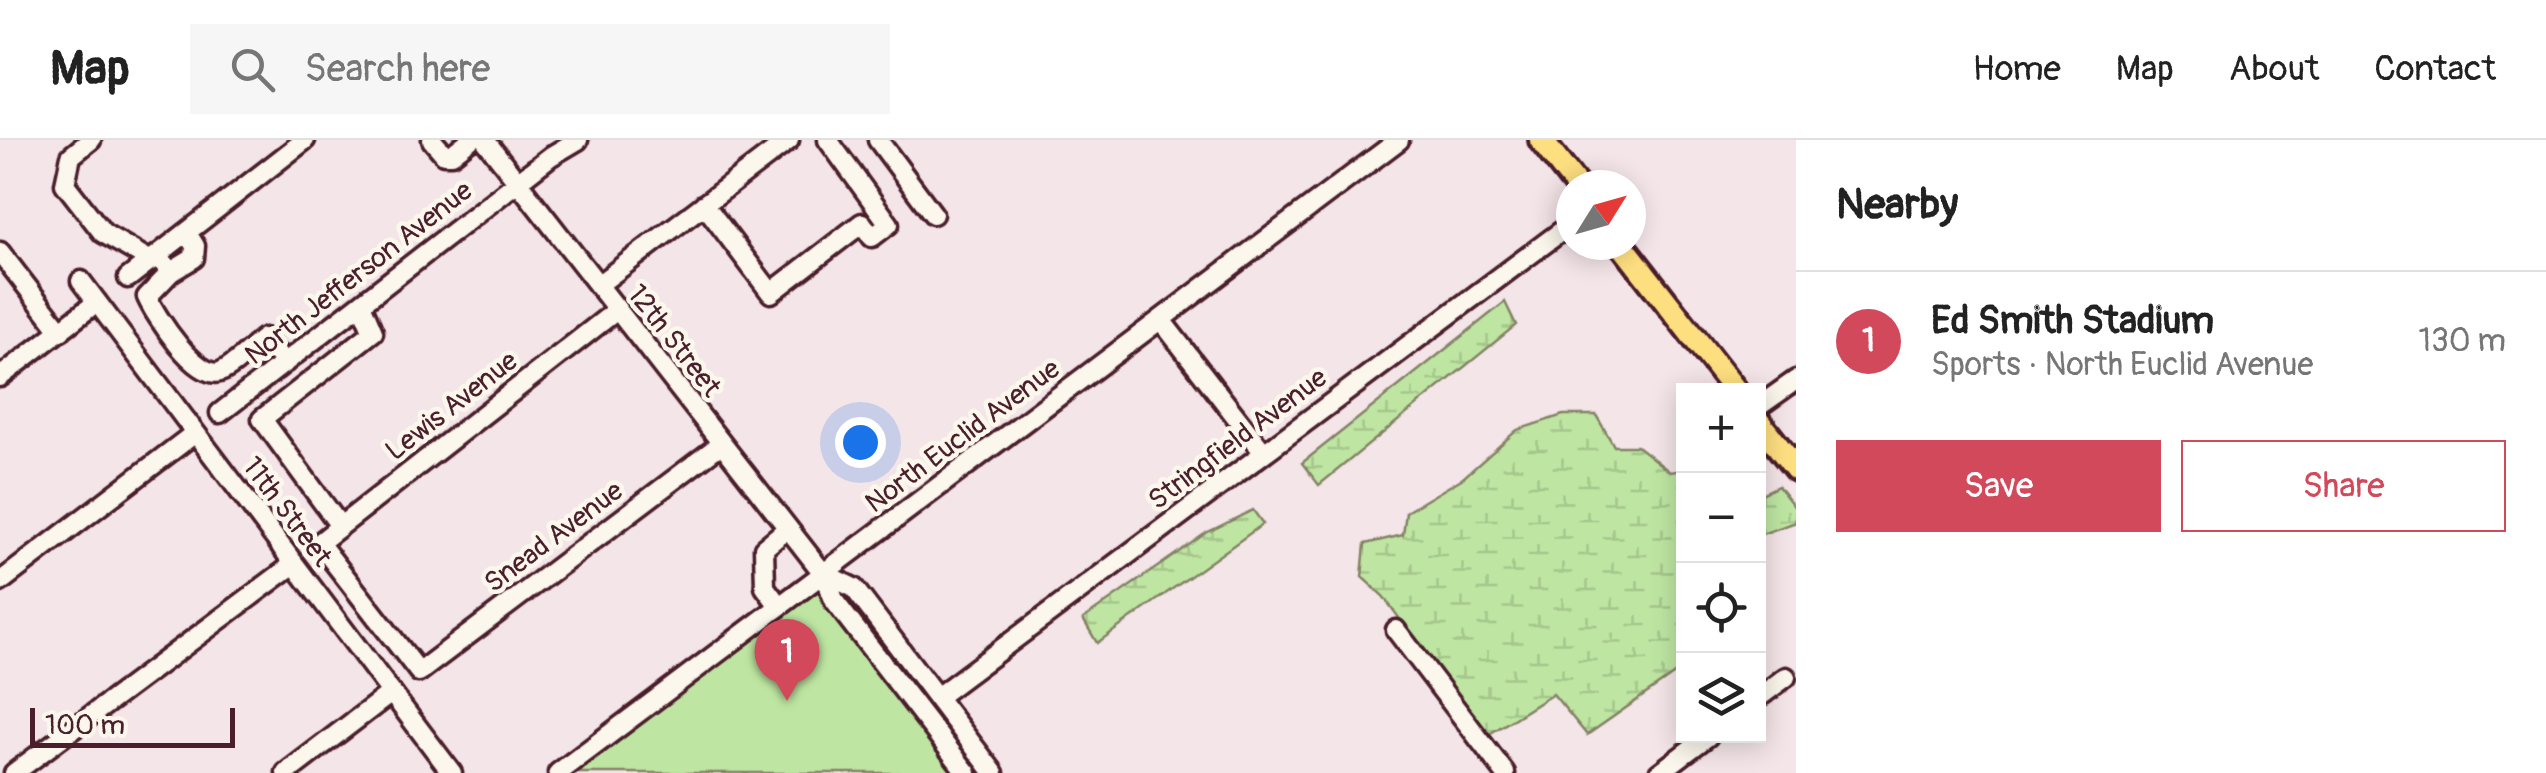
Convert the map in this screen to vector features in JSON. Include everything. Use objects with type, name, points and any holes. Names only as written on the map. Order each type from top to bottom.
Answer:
[{"type":"main road","points":[[1541,140],[1564,170]]},
{"type":"main road","points":[[1634,260],[1730,383]]},
{"type":"main road","points":[[1766,431],[1796,469]]},
{"type":"street","points":[[91,140],[72,156],[65,184],[103,233],[154,258],[170,272]]},
{"type":"street","points":[[128,278],[306,140]]},
{"type":"street","points":[[432,140],[444,154],[452,154],[470,140]]},
{"type":"street","name":"12th Street","points":[[485,140],[824,573],[835,602],[968,773]]},
{"type":"street","name":"North Jefferson Avenue","points":[[220,413],[578,140]]},
{"type":"street","points":[[598,285],[789,140]]},
{"type":"street","points":[[704,204],[771,292],[862,223],[872,237],[890,224],[828,140]]},
{"type":"street","points":[[878,140],[933,214]]},
{"type":"street","name":"North Euclid Avenue","points":[[558,773],[1398,140]]},
{"type":"street","points":[[187,233],[195,246],[194,258],[170,272],[150,292],[150,304],[196,368],[210,374],[234,362],[264,338],[285,363]]},
{"type":"street","name":"Stringfield Avenue","points":[[937,697],[1556,235]]},
{"type":"street","points":[[0,252],[60,331]]},
{"type":"street","name":"11th Street","points":[[81,281],[452,773]]},
{"type":"street","points":[[0,377],[97,302]]},
{"type":"street","points":[[340,526],[262,419],[373,332],[362,304]]},
{"type":"street","name":"Lewis Avenue","points":[[319,543],[617,310]]},
{"type":"street","points":[[1160,320],[1264,453]]},
{"type":"street","points":[[234,362],[253,388]]},
{"type":"street","points":[[1766,402],[1796,380]]},
{"type":"street","points":[[0,582],[195,433]]},
{"type":"street","name":"Snead Avenue","points":[[319,543],[419,672],[721,444]]},
{"type":"street","points":[[779,606],[765,586],[764,548],[788,528]]},
{"type":"street","points":[[14,773],[294,564]]},
{"type":"street","name":"12th Street","points":[[824,573],[854,588],[994,773]]},
{"type":"street","points":[[1396,630],[1505,773]]},
{"type":"street","points":[[1766,692],[1786,677]]},
{"type":"street","points":[[286,773],[391,694]]},
{"type":"street","points":[[1658,773],[1699,743]]},
{"type":"green space","points":[[1505,302],[1516,325],[1319,485],[1302,463]]},
{"type":"green space","points":[[1563,415],[1596,415],[1614,446],[1637,446],[1670,472],[1676,471],[1676,673],[1587,735],[1553,694],[1486,736],[1383,596],[1362,577],[1365,544],[1403,535],[1406,512],[1463,478],[1517,430]]},
{"type":"green space","points":[[1778,486],[1796,509],[1796,522],[1766,533],[1766,492]]},
{"type":"green space","points":[[1253,510],[1263,524],[1097,643],[1083,619],[1206,533]]},
{"type":"green space","points":[[820,585],[958,773],[578,773]]},
{"type":"place","name":"Ed Smith Stadium","points":[[787,701]]}]
